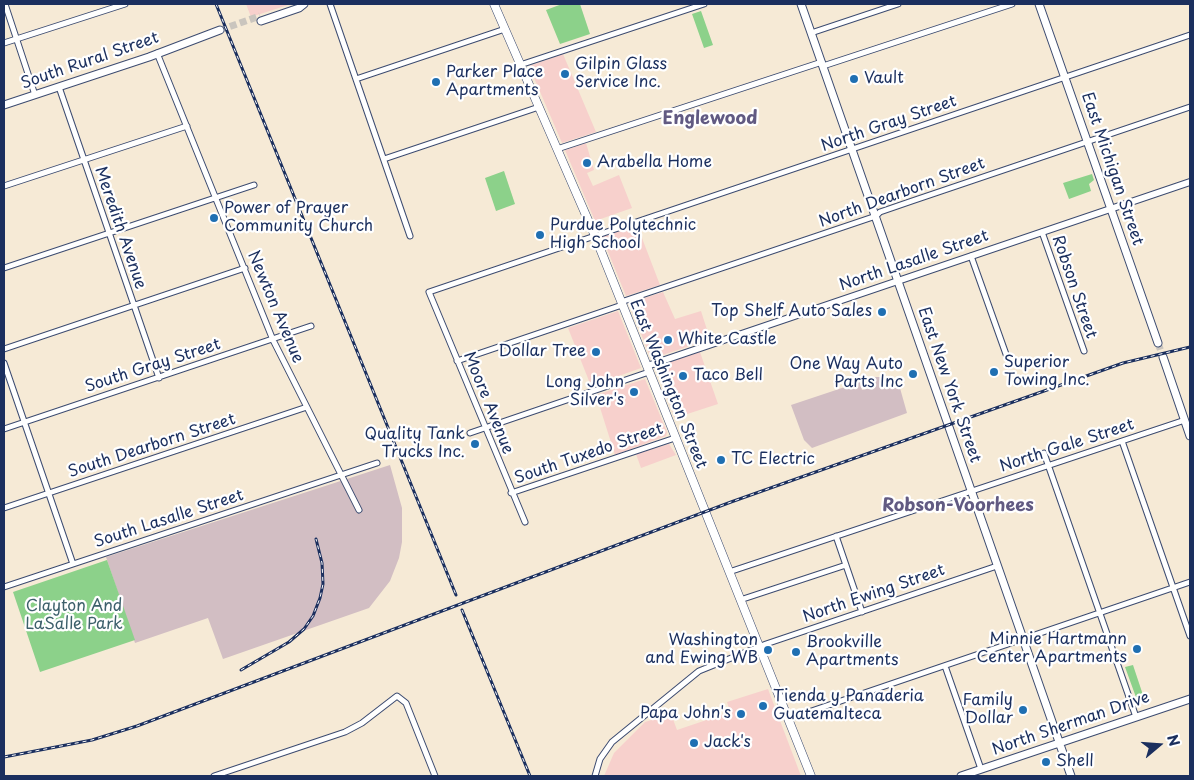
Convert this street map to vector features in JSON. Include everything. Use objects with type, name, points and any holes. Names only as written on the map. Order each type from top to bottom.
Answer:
[{"type":"main road","points":[[304,4],[299,8],[261,18],[304,4]]},
{"type":"main road","name":"East Washington Street","points":[[494,4],[595,236],[811,776]]},
{"type":"main road","name":"East New York Street","points":[[801,4],[1071,776]]},
{"type":"main road","name":"East Michigan Street","points":[[1040,4],[1158,343]]},
{"type":"main road","name":"South Rural Street","points":[[4,105],[185,44],[188,45],[221,32]]},
{"type":"main road","points":[[1163,357],[1190,436]]},
{"type":"main road","name":"North Sherman Drive","points":[[961,776],[1190,698]]},
{"type":"street","points":[[5,4],[35,94]]},
{"type":"street","points":[[4,43],[125,4]]},
{"type":"street","points":[[330,4],[410,236]]},
{"type":"street","points":[[520,65],[704,4]]},
{"type":"street","points":[[811,33],[898,4]]},
{"type":"street","points":[[557,150],[1012,4]]},
{"type":"street","points":[[356,79],[505,30]]},
{"type":"street","name":"North Gray Street","points":[[595,236],[1190,36]]},
{"type":"street","name":"Newton Avenue","points":[[158,53],[273,340],[359,510]]},
{"type":"street","name":"Meredith Avenue","points":[[59,87],[158,378]]},
{"type":"street","points":[[384,159],[538,107]]},
{"type":"street","name":"North Dearborn Street","points":[[622,304],[876,216],[880,212],[1190,107]]},
{"type":"street","points":[[4,186],[187,126]]},
{"type":"street","name":"North Lasalle Street","points":[[648,369],[898,281],[1190,182]]},
{"type":"street","points":[[4,268],[254,185]]},
{"type":"street","name":"Robson Street","points":[[1042,232],[1084,351]]},
{"type":"street","name":"Moore Avenue","points":[[525,522],[511,493],[429,292],[595,236]]},
{"type":"street","points":[[971,256],[1007,357]]},
{"type":"street","points":[[4,349],[245,268]]},
{"type":"street","points":[[457,361],[622,304]]},
{"type":"street","name":"South Gray Street","points":[[4,429],[311,326]]},
{"type":"street","points":[[4,363],[73,564]]},
{"type":"street","points":[[470,433],[648,369]]},
{"type":"street","name":"South Dearborn Street","points":[[4,508],[307,407]]},
{"type":"street","name":"North Gale Street","points":[[729,572],[1185,420]]},
{"type":"street","name":"South Tuxedo Street","points":[[511,493],[676,438]]},
{"type":"street","points":[[1122,441],[1190,636]]},
{"type":"street","points":[[1044,453],[1136,717]]},
{"type":"street","name":"South Lasalle Street","points":[[4,587],[377,463]]},
{"type":"street","points":[[836,536],[862,612]]},
{"type":"street","points":[[740,600],[846,564]]},
{"type":"street","name":"North Ewing Street","points":[[595,776],[600,759],[612,742],[698,671],[759,646],[997,566]]},
{"type":"street","points":[[788,719],[1190,582]]},
{"type":"street","points":[[945,666],[981,769]]},
{"type":"street","points":[[214,776],[345,732],[369,718],[394,696],[401,698],[406,703],[436,776]]},
{"type":"shaded area","points":[[246,4],[291,4],[251,17]]},
{"type":"shaded area","points":[[563,54],[596,132],[562,143],[529,66]]},
{"type":"shaded area","points":[[586,143],[594,170],[587,173],[593,186],[619,175],[632,208],[595,221],[565,150]]},
{"type":"shaded area","points":[[637,225],[660,285],[626,296],[602,237]]},
{"type":"shaded area","points":[[663,292],[675,319],[701,311],[710,339],[651,359],[629,303]]},
{"type":"shaded area","points":[[618,311],[641,368],[591,386],[568,328]]},
{"type":"shaded area","points":[[700,352],[718,404],[675,418],[656,369],[660,365]]},
{"type":"shaded area","points":[[887,377],[889,384],[898,381],[907,413],[812,448],[804,440],[791,405],[860,382],[862,390],[869,388],[867,379]]},
{"type":"shaded area","points":[[645,379],[667,432],[666,436],[615,455],[596,395]]},
{"type":"shaded area","points":[[669,444],[676,455],[641,468],[636,454]]},
{"type":"shaded area","points":[[390,465],[402,508],[402,542],[399,558],[390,581],[369,608],[223,659],[208,618],[135,643],[106,557]]},
{"type":"shaded area","points":[[768,689],[801,776],[604,776],[614,753],[645,722],[671,714],[677,730],[730,712],[727,702]]},
{"type":"green space","points":[[562,4],[580,4],[590,34],[560,44],[546,10]]},
{"type":"green space","points":[[701,11],[713,45],[704,48],[692,14]]},
{"type":"green space","points":[[504,171],[515,204],[496,211],[485,178]]},
{"type":"green space","points":[[1092,174],[1094,180],[1089,184],[1091,191],[1069,199],[1063,183]]},
{"type":"green space","name":"Clayton And LaSalle Park","points":[[107,560],[135,640],[40,672],[13,592]]},
{"type":"green space","points":[[1133,665],[1144,698],[1137,700],[1125,667]]},
{"type":"tunnel","points":[[220,30],[260,16]]},
{"type":"tunnel","points":[[1158,343],[1163,357]]},
{"type":"railway","points":[[216,4],[456,595]]},
{"type":"railway","points":[[4,757],[92,740],[137,726],[731,502],[1123,363],[1190,347]]},
{"type":"railway","points":[[241,670],[289,642],[304,629],[313,616],[323,584],[322,563],[316,539]]},
{"type":"railway","points":[[462,610],[530,776]]},
{"type":"place","name":"Gilpin Glass Service Inc.","points":[[565,74]]},
{"type":"place","name":"Vault","points":[[854,79]]},
{"type":"place","name":"Parker Place Apartments","points":[[436,82]]},
{"type":"place","name":"Arabella Home","points":[[587,163]]},
{"type":"place","name":"Power of Prayer Community Church","points":[[214,218]]},
{"type":"place","name":"Purdue Polytechnic High School","points":[[540,235]]},
{"type":"place","name":"Top Shelf Auto Sales","points":[[882,312]]},
{"type":"place","name":"White Castle","points":[[668,340]]},
{"type":"place","name":"Dollar Tree","points":[[596,352]]},
{"type":"place","name":"Superior Towing Inc.","points":[[994,372]]},
{"type":"place","name":"One Way Auto Parts Inc","points":[[913,374]]},
{"type":"place","name":"Taco Bell","points":[[683,376]]},
{"type":"place","name":"Long John Silver's","points":[[634,392]]},
{"type":"place","name":"Quality Tank Trucks Inc.","points":[[475,444]]},
{"type":"place","name":"TC Electric","points":[[721,460]]},
{"type":"place","name":"Minnie Hartmann Center Apartments","points":[[1137,649]]},
{"type":"place","name":"Washington and Ewing WB","points":[[768,650]]},
{"type":"place","name":"Brookville Apartments","points":[[796,652]]},
{"type":"place","name":"Tienda y Panaderia Guatemalteca","points":[[763,706]]},
{"type":"place","name":"Family Dollar","points":[[1023,710]]},
{"type":"place","name":"Papa John's","points":[[741,714]]},
{"type":"place","name":"Jack's","points":[[694,743]]},
{"type":"place","name":"Shell","points":[[1046,762]]},
{"type":"district","name":"Englewood","points":[[710,119]]},
{"type":"district","name":"Robson-Voorhees","points":[[958,506]]}]
